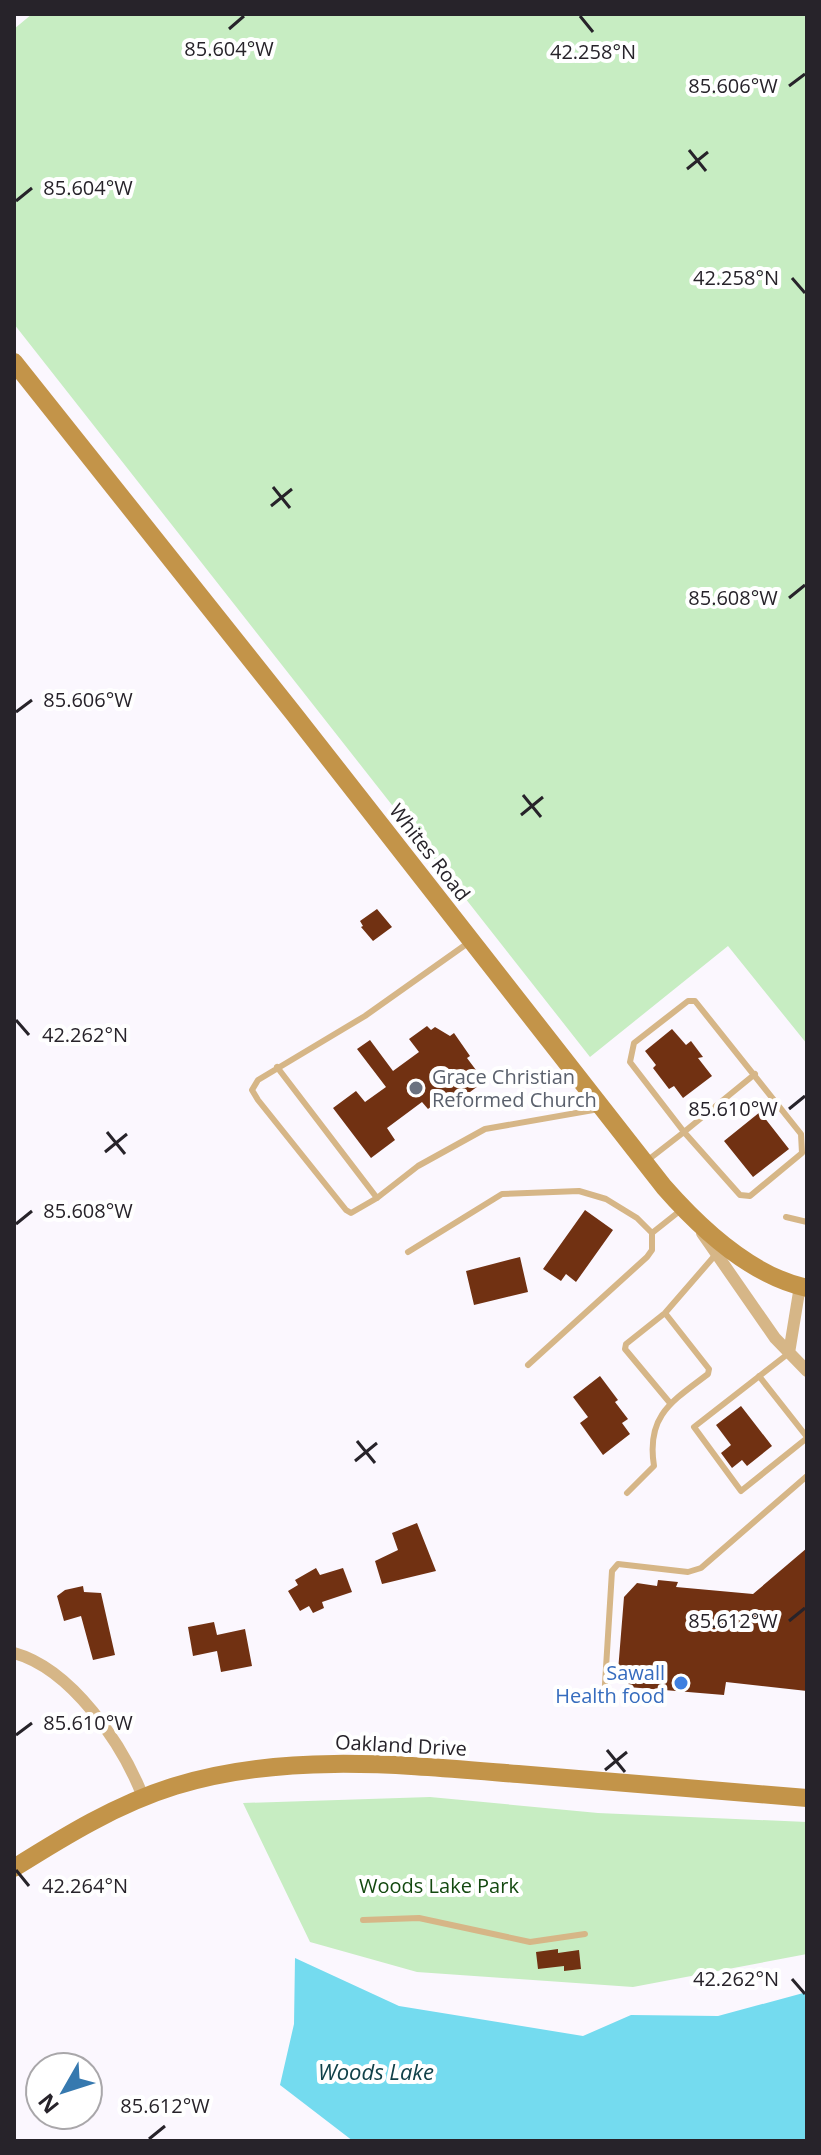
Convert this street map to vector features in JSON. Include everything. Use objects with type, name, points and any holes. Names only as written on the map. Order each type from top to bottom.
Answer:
[{"type":"street","name":"Whites Road","points":[[14,362],[686,1211],[775,1338],[807,1371]]},
{"type":"street","points":[[686,1211],[744,1260],[803,1287],[789,1353]]},
{"type":"street","points":[[14,1653],[42,1667],[85,1703],[126,1758],[143,1797]]},
{"type":"street","name":"Oakland Drive","points":[[14,1868],[67,1834],[143,1797],[201,1779],[342,1762],[807,1798]]},
{"type":"lane","points":[[471,940],[365,1016],[277,1067],[252,1087],[258,1100],[346,1210],[357,1212],[418,1166],[485,1129],[603,1109]]},
{"type":"lane","points":[[688,1001],[695,1001],[801,1134],[802,1153],[750,1196],[740,1195],[684,1132],[630,1062],[634,1043],[688,1001]]},
{"type":"lane","points":[[277,1067],[377,1198]]},
{"type":"lane","points":[[645,1162],[755,1074]]},
{"type":"lane","points":[[408,1252],[502,1194],[579,1191],[606,1199],[637,1218],[652,1233],[652,1250],[647,1257],[528,1365]]},
{"type":"lane","points":[[652,1233],[686,1211]]},
{"type":"lane","points":[[786,1217],[807,1222]]},
{"type":"lane","points":[[670,1403],[625,1349],[626,1344],[665,1313],[717,1253]]},
{"type":"lane","points":[[627,1493],[654,1466],[651,1445],[656,1422],[670,1403],[708,1374],[709,1369],[665,1313]]},
{"type":"lane","points":[[759,1376],[807,1437],[741,1491],[694,1427],[759,1376],[789,1353]]},
{"type":"lane","points":[[604,1700],[612,1571],[618,1564],[688,1572],[701,1568],[807,1476]]},
{"type":"lane","points":[[363,1920],[419,1918],[530,1942],[585,1934]]},
{"type":"green space","points":[[32,14],[807,14],[807,1044],[728,946],[590,1057],[14,324],[14,29]]},
{"type":"green space","name":"Woods Lake Park","points":[[430,1797],[598,1813],[807,1822],[807,1954],[633,1987],[417,1972],[310,1942],[243,1803]]},
{"type":"water","name":"Woods Lake","points":[[295,1958],[399,2006],[583,2036],[631,2015],[718,2016],[807,1992],[807,2141],[353,2141],[280,2085],[294,2024]]},
{"type":"building","points":[[377,909],[392,927],[373,941],[361,927],[360,921]]},
{"type":"building","points":[[427,1026],[450,1036],[454,1033],[470,1056],[467,1058],[476,1070],[473,1080],[478,1086],[446,1110],[439,1100],[428,1109],[422,1102],[387,1128],[395,1140],[371,1158],[333,1108],[356,1091],[365,1102],[386,1087],[357,1049],[370,1040],[393,1071],[419,1052],[409,1039]]},
{"type":"building","points":[[672,1029],[686,1045],[691,1041],[703,1057],[698,1058],[712,1076],[683,1098],[674,1086],[669,1089],[645,1051]]},
{"type":"building","points":[[760,1112],[789,1149],[753,1177],[724,1141]]},
{"type":"building","points":[[585,1210],[613,1230],[576,1282],[566,1274],[561,1281],[543,1269]]},
{"type":"building","points":[[520,1257],[528,1292],[474,1305],[466,1271]]},
{"type":"building","points":[[600,1376],[628,1419],[622,1423],[630,1434],[603,1455],[580,1423],[588,1417],[573,1397]]},
{"type":"building","points":[[741,1406],[772,1446],[747,1466],[742,1460],[732,1468],[721,1453],[731,1445],[716,1425]]},
{"type":"building","points":[[417,1523],[436,1571],[382,1584],[375,1561],[398,1550],[392,1533]]},
{"type":"building","points":[[807,1548],[807,1691],[726,1682],[724,1695],[628,1687],[629,1671],[618,1671],[624,1597],[637,1583],[657,1586],[658,1580],[678,1582],[676,1587],[753,1594]]},
{"type":"building","points":[[316,1568],[320,1575],[343,1568],[352,1592],[322,1602],[324,1608],[313,1613],[309,1606],[300,1611],[288,1591],[298,1585],[295,1580]]},
{"type":"building","points":[[83,1586],[84,1592],[101,1593],[115,1655],[93,1660],[81,1616],[64,1621],[57,1596],[65,1590]]},
{"type":"building","points":[[214,1622],[217,1635],[245,1629],[252,1666],[221,1672],[217,1651],[193,1656],[188,1627]]},
{"type":"building","points":[[558,1949],[558,1953],[579,1950],[581,1969],[564,1971],[564,1966],[538,1969],[536,1952]]},
{"type":"place","name":"Grace Christian Reformed Church","points":[[416,1088]]},
{"type":"place","name":"Sawall Health food","points":[[681,1683]]}]
